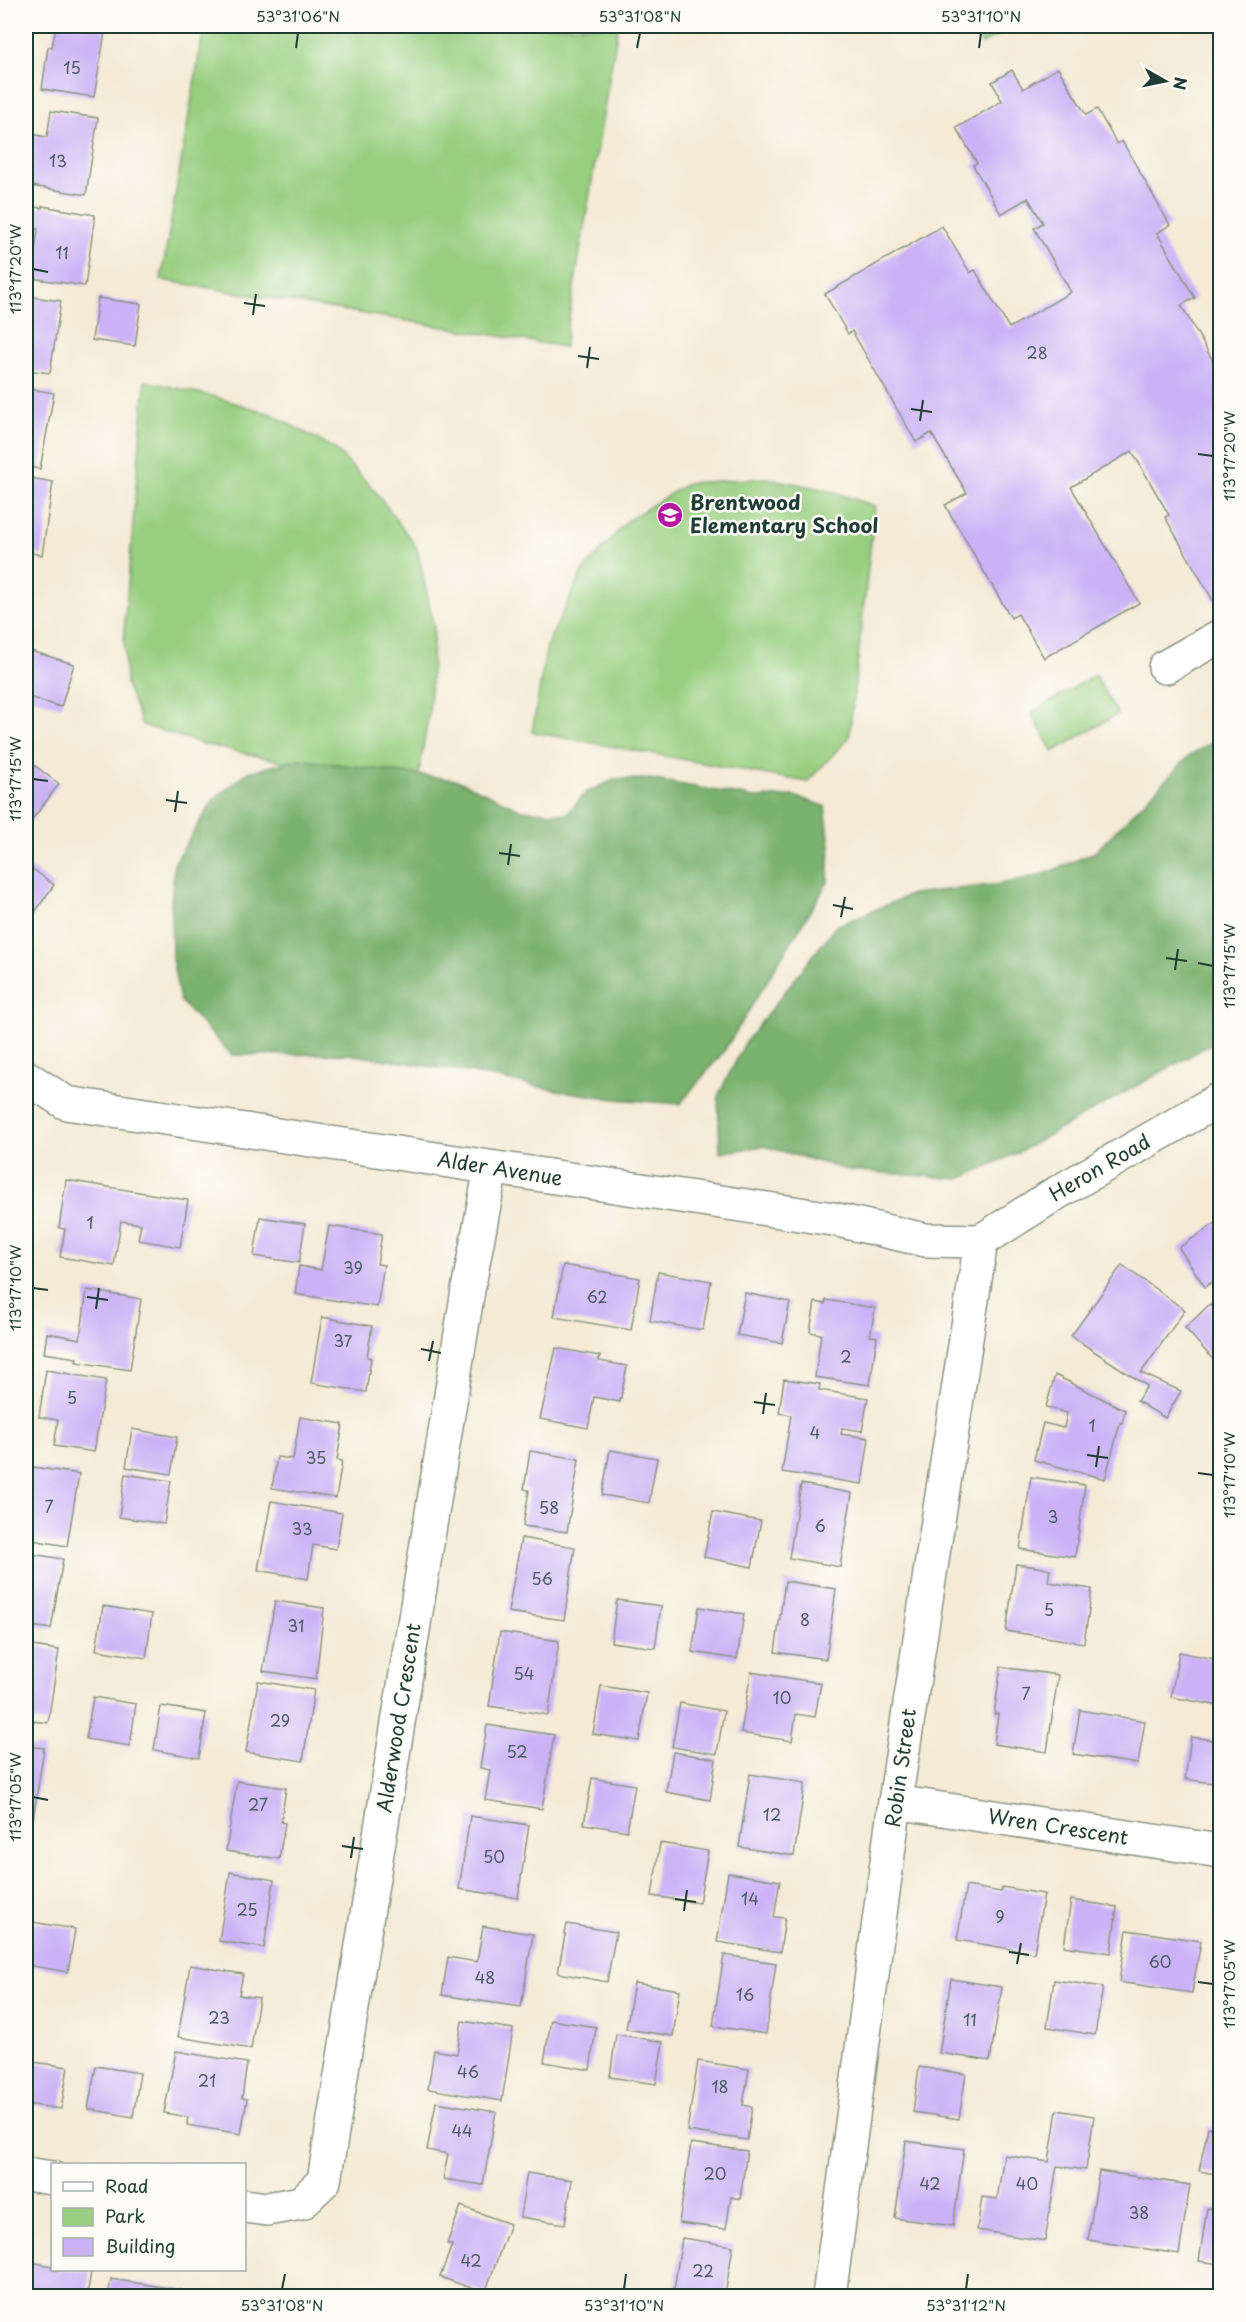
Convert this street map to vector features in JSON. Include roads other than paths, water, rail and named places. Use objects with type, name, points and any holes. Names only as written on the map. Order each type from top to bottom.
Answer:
[{"type":"street","points":[[1165,667],[1221,636]]},
{"type":"street","name":"Alder Avenue","points":[[26,1077],[66,1103],[833,1219],[925,1240],[981,1241]]},
{"type":"street","name":"Heron Road","points":[[981,1241],[1055,1194],[1221,1099]]},
{"type":"street","name":"Alderwood Crescent","points":[[246,2206],[267,2210],[301,2203],[324,2181],[466,1302],[491,1168]]},
{"type":"street","name":"Robin Street","points":[[830,2296],[895,1802],[981,1241]]},
{"type":"street","name":"Wren Crescent","points":[[895,1802],[1221,1851]]},
{"type":"street","points":[[26,2174],[51,2178]]},
{"type":"place","name":"Brentwood Elementary School","points":[[670,515]]}]
